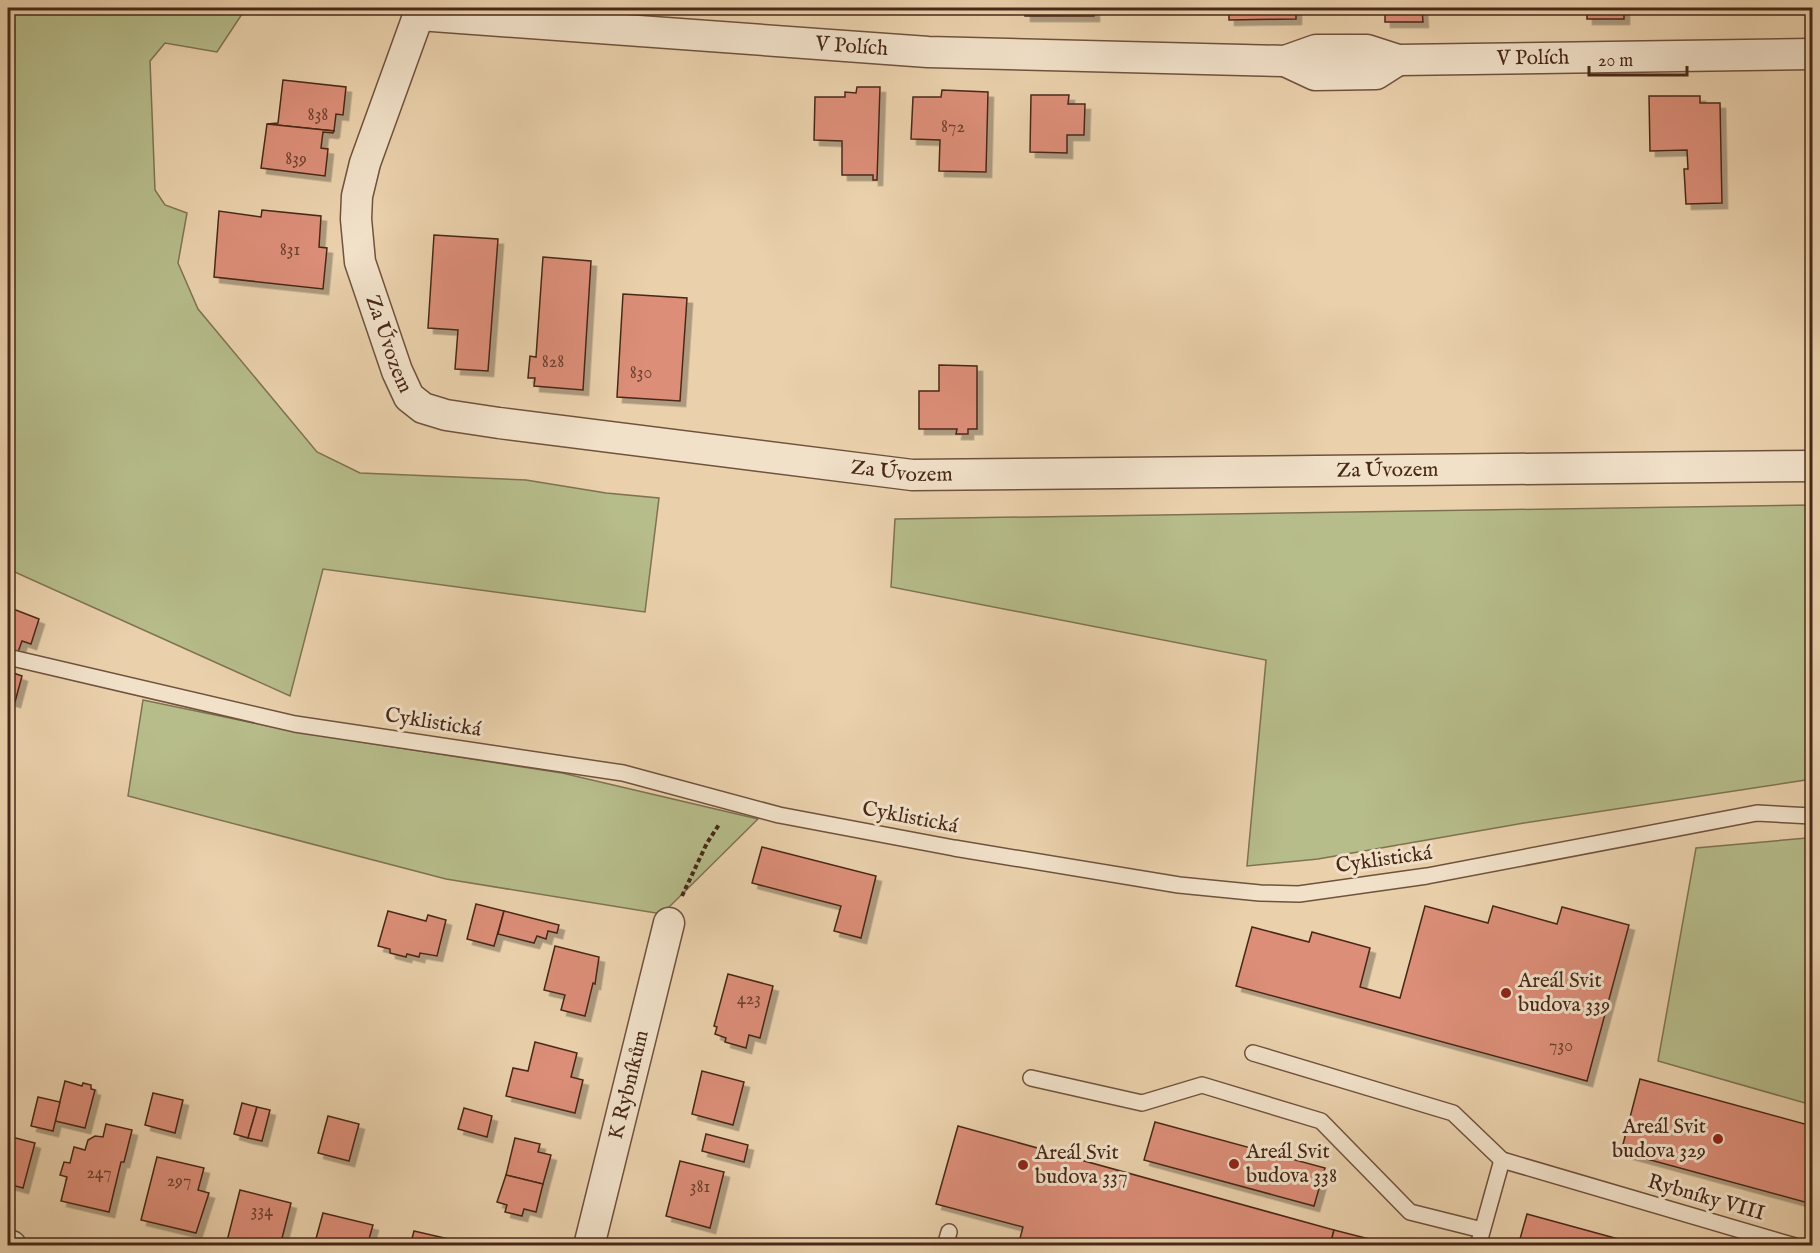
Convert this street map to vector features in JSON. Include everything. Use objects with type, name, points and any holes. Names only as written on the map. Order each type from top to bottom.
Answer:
[{"type":"street","name":"V Polích","points":[[420,11],[928,52],[1285,61],[1315,75],[1376,74],[1398,60],[1812,54]]},
{"type":"street","name":"Za Úvozem","points":[[420,11],[365,163],[357,195],[356,219],[360,262],[397,371],[409,397],[423,408],[446,415],[499,423],[912,475],[1812,466]]},
{"type":"street","name":"K Rybníkům","points":[[589,1245],[669,924]]},
{"type":"lane","name":"Cyklistická","points":[[8,657],[295,724],[623,773],[779,815],[954,848],[1179,885],[1260,893],[1299,894],[1427,876],[1757,813],[1812,816]]},
{"type":"lane","points":[[1032,1078],[1142,1103],[1202,1085],[1321,1121],[1410,1212],[1480,1238],[1502,1160],[1453,1113],[1253,1053]]},
{"type":"lane","name":"Rybníky VIII","points":[[1502,1160],[1795,1245]]},
{"type":"path","points":[[669,924],[706,843],[725,815]]},
{"type":"green space","points":[[8,8],[246,8],[217,52],[165,43],[150,61],[155,190],[165,205],[187,213],[178,263],[198,309],[317,452],[360,473],[526,480],[606,493],[659,498],[645,612],[323,569],[290,696],[8,569]]},
{"type":"green space","points":[[1812,505],[1812,779],[1524,823],[1318,859],[1247,866],[1266,660],[891,587],[895,519]]},
{"type":"green space","points":[[143,700],[297,732],[562,773],[758,819],[662,914],[446,879],[128,796]]},
{"type":"green space","points":[[1812,839],[1812,1105],[1658,1061],[1696,848]]},
{"type":"building","points":[[1025,8],[1094,8],[1094,16],[1025,16]]},
{"type":"building","points":[[1229,8],[1296,8],[1296,19],[1229,20]]},
{"type":"building","points":[[1385,8],[1422,8],[1423,22],[1385,22]]},
{"type":"building","points":[[1587,8],[1624,8],[1624,19],[1587,19]]},
{"type":"building","points":[[283,80],[346,87],[343,115],[336,114],[334,131],[267,124],[278,123]]},
{"type":"building","points":[[857,87],[880,87],[877,180],[873,180],[873,175],[842,175],[842,141],[814,140],[815,97],[845,97],[845,92],[856,93]]},
{"type":"building","points":[[942,90],[988,92],[986,172],[939,171],[940,140],[911,139],[913,97],[941,97]]},
{"type":"building","points":[[1031,95],[1069,95],[1068,104],[1085,104],[1084,135],[1067,135],[1067,153],[1030,152]]},
{"type":"building","points":[[1649,96],[1700,96],[1700,103],[1720,103],[1722,203],[1686,204],[1684,169],[1688,169],[1687,150],[1650,151]]},
{"type":"building","points":[[267,124],[334,131],[333,133],[323,132],[321,148],[328,149],[325,176],[261,168]]},
{"type":"building","points":[[262,210],[321,216],[319,247],[327,248],[323,289],[214,277],[219,211],[261,217]]},
{"type":"building","points":[[434,235],[498,239],[488,371],[455,369],[458,330],[428,328]]},
{"type":"building","points":[[543,257],[591,261],[583,390],[534,386],[535,378],[528,378],[530,356],[536,357]]},
{"type":"building","points":[[623,294],[687,298],[680,401],[617,397]]},
{"type":"building","points":[[939,365],[977,366],[977,429],[968,429],[968,434],[956,434],[957,429],[919,429],[919,391],[939,391]]},
{"type":"building","points":[[8,607],[39,619],[31,644],[22,641],[18,652],[8,649]]},
{"type":"building","points":[[8,671],[22,676],[15,702],[8,700]]},
{"type":"building","points":[[762,847],[876,876],[861,938],[834,931],[841,906],[752,883]]},
{"type":"building","points":[[476,904],[504,911],[494,946],[467,939]]},
{"type":"building","name":"Areál Svit budova 339","points":[[1425,906],[1488,923],[1493,906],[1557,924],[1562,907],[1629,925],[1587,1081],[1236,986],[1252,927],[1309,942],[1312,932],[1370,948],[1360,987],[1400,998]]},
{"type":"building","points":[[388,911],[426,921],[428,915],[446,920],[437,956],[420,953],[419,957],[407,954],[406,957],[390,953],[390,949],[378,946]]},
{"type":"building","points":[[504,911],[559,925],[557,933],[548,931],[546,939],[537,936],[534,943],[498,934]]},
{"type":"building","points":[[555,946],[599,957],[595,984],[593,983],[585,1016],[561,1010],[565,995],[544,990]]},
{"type":"building","points":[[728,974],[773,986],[760,1038],[749,1035],[746,1048],[725,1042],[726,1038],[715,1034],[717,1027],[714,1026]]},
{"type":"building","points":[[535,1042],[577,1053],[571,1077],[583,1080],[575,1113],[506,1096],[513,1068],[528,1071]]},
{"type":"building","points":[[702,1071],[744,1082],[733,1125],[692,1114]]},
{"type":"building","name":"Areál Svit budova 329","points":[[1640,1079],[1812,1126],[1812,1204],[1621,1152]]},
{"type":"building","points":[[65,1081],[82,1086],[83,1083],[91,1085],[91,1089],[95,1090],[85,1128],[55,1121]]},
{"type":"building","points":[[153,1093],[183,1100],[175,1133],[145,1125]]},
{"type":"building","points":[[38,1097],[60,1102],[53,1131],[31,1126]]},
{"type":"building","points":[[242,1103],[257,1107],[248,1138],[234,1134]]},
{"type":"building","points":[[257,1107],[270,1110],[262,1141],[248,1138]]},
{"type":"building","points":[[464,1108],[492,1116],[487,1137],[458,1129]]},
{"type":"building","points":[[328,1116],[359,1124],[349,1161],[318,1153]]},
{"type":"building","name":"Areál Svit budova 338","points":[[1155,1122],[1325,1168],[1314,1206],[1144,1160]]},
{"type":"building","points":[[106,1124],[132,1130],[124,1162],[121,1162],[109,1212],[61,1201],[67,1177],[60,1175],[64,1162],[70,1163],[74,1147],[85,1150],[88,1140],[95,1136],[103,1137]]},
{"type":"building","name":"Areál Svit budova 337","points":[[958,1126],[1334,1230],[1330,1246],[1018,1246],[1023,1227],[936,1204]]},
{"type":"building","points":[[706,1134],[748,1145],[744,1162],[702,1151]]},
{"type":"building","points":[[8,1136],[35,1143],[23,1188],[8,1184]]},
{"type":"building","points":[[515,1138],[540,1144],[538,1152],[551,1155],[543,1184],[506,1175]]},
{"type":"building","points":[[157,1157],[204,1168],[198,1190],[209,1193],[196,1233],[141,1220]]},
{"type":"building","points":[[680,1161],[724,1172],[710,1228],[666,1216]]},
{"type":"building","points":[[506,1175],[543,1184],[536,1212],[524,1209],[522,1216],[505,1212],[507,1205],[497,1202]]},
{"type":"building","points":[[240,1190],[291,1203],[280,1246],[249,1239],[247,1246],[227,1241]]},
{"type":"building","points":[[323,1213],[373,1225],[367,1246],[314,1246]]},
{"type":"building","points":[[1527,1214],[1644,1246],[1518,1246]]},
{"type":"building","points":[[1334,1230],[1385,1243],[1384,1246],[1330,1246]]},
{"type":"building","points":[[414,1231],[462,1242],[461,1246],[410,1246]]},
{"type":"place","name":"Areál Svit budova 339","points":[[1506,993]]},
{"type":"place","name":"Areál Svit budova 329","points":[[1718,1139]]},
{"type":"place","name":"Areál Svit budova 338","points":[[1234,1164]]},
{"type":"place","name":"Areál Svit budova 337","points":[[1023,1165]]}]
